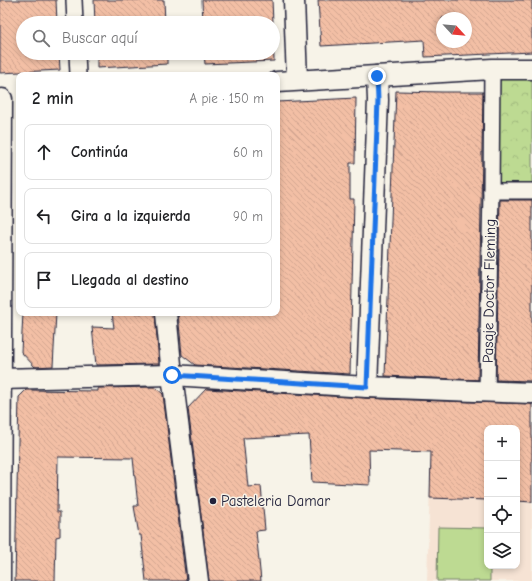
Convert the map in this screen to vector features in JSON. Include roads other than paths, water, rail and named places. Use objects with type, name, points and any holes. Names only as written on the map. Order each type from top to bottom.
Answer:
[{"type":"street","points":[[74,0],[75,16]]},
{"type":"street","points":[[294,0],[297,80]]},
{"type":"street","points":[[77,60],[78,72]]},
{"type":"street","points":[[280,82],[492,69],[532,69]]},
{"type":"street","name":"Pasaje Doctor Fleming","points":[[487,390],[492,69]]},
{"type":"street","points":[[367,387],[378,100],[377,76]]},
{"type":"street","points":[[0,581],[0,379],[7,98]]},
{"type":"street","points":[[491,190],[532,192]]},
{"type":"street","points":[[166,316],[172,375],[198,581]]},
{"type":"street","points":[[0,379],[172,375],[367,387],[487,390],[532,393]]},
{"type":"place","name":"Pasteleria Damar","points":[[213,501]]}]
